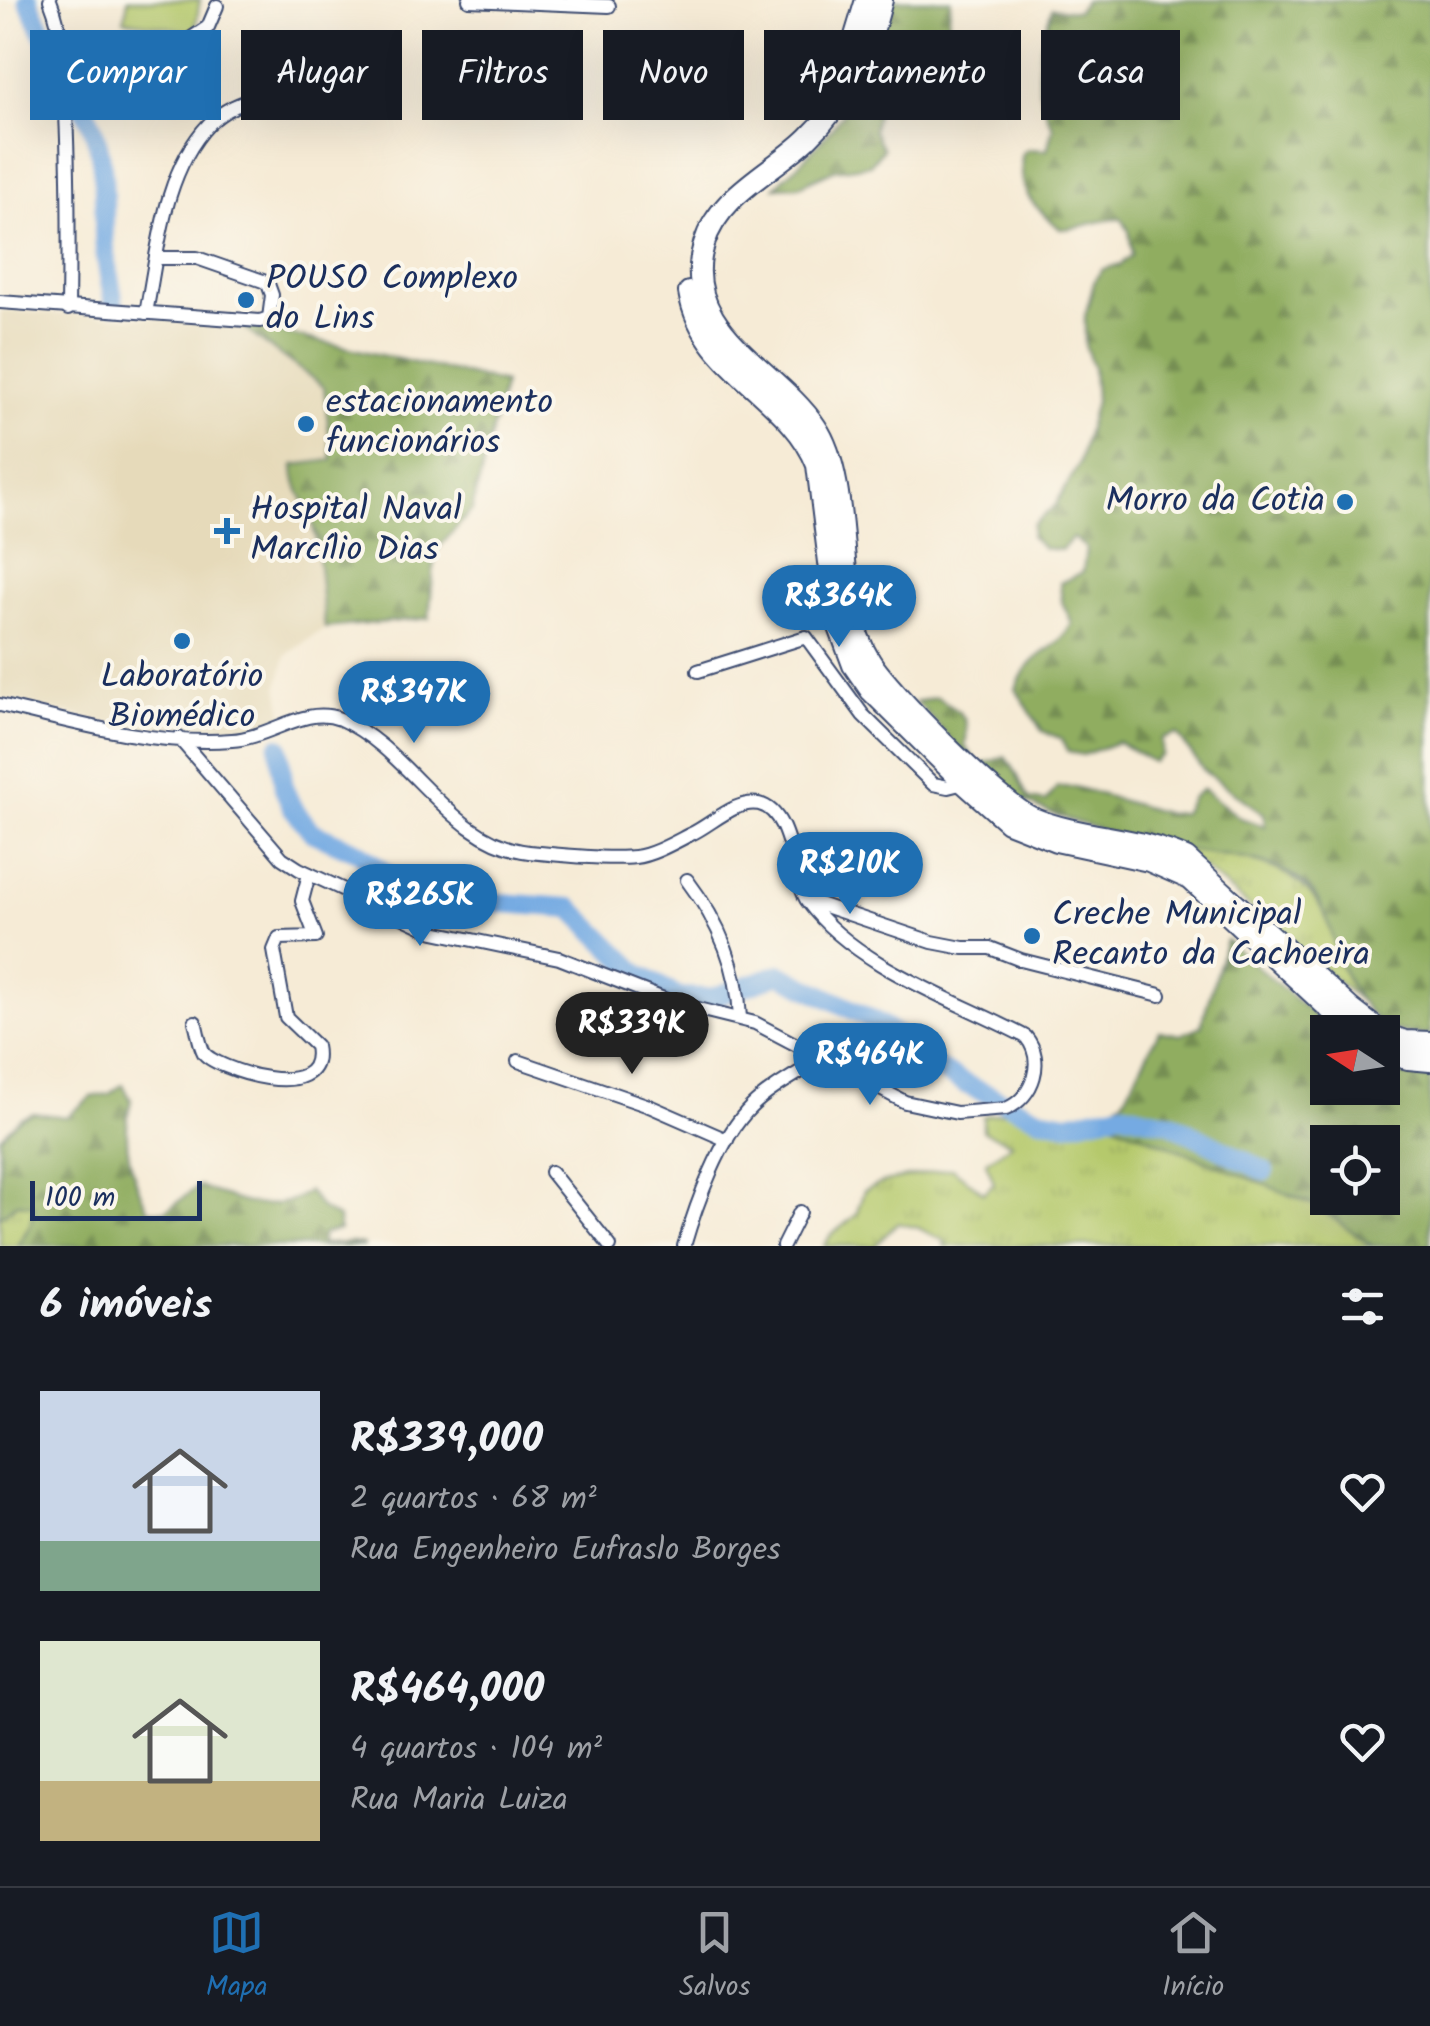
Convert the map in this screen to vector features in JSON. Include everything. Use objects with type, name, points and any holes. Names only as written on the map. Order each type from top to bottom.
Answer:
[{"type":"main road","points":[[866,0],[848,56],[821,106],[790,139],[727,188],[699,225],[687,281],[706,338],[810,448],[816,465],[836,619],[854,665],[871,691],[1008,822],[1030,833],[1148,860],[1190,880],[1336,1015]]},
{"type":"main road","points":[[882,0],[875,30],[842,99],[806,141],[734,197],[704,244],[700,275],[706,306],[717,325],[802,410],[823,438],[835,478],[852,615],[862,646],[888,684],[1021,812],[1057,826],[1157,846],[1186,858],[1359,1015]]},
{"type":"main road","points":[[1400,1039],[1430,1042]]},
{"type":"main road","points":[[1400,1057],[1430,1061]]},
{"type":"street","points":[[50,0],[60,30]]},
{"type":"street","points":[[470,0],[609,6]]},
{"type":"street","points":[[202,30],[217,6]]},
{"type":"street","points":[[146,313],[171,193],[208,125],[241,104]]},
{"type":"street","points":[[67,120],[68,309]]},
{"type":"street","points":[[0,302],[260,321],[270,315],[272,295],[268,284],[216,262],[157,258]]},
{"type":"street","points":[[698,671],[806,637],[863,715],[933,784],[948,788],[964,783]]},
{"type":"street","points":[[0,704],[113,731],[179,738],[248,738],[306,716],[326,714],[372,738],[490,842],[534,852],[638,857],[745,804],[759,804],[778,818],[806,899],[834,931],[854,947],[1026,1038],[1034,1047],[1037,1061],[1030,1086],[1013,1107],[957,1113],[924,1108],[740,1018],[707,1014],[559,958],[455,938],[414,924],[282,858],[179,738]]},
{"type":"street","points":[[195,1022],[204,1052],[214,1060],[284,1080],[303,1078],[312,1071],[316,1046],[286,1016],[274,950],[279,938],[316,937],[302,901],[310,874]]},
{"type":"street","points":[[687,880],[722,936],[736,978],[740,1018]]},
{"type":"street","points":[[806,899],[932,942],[990,948],[1021,960],[1160,995]]},
{"type":"street","points":[[684,1246],[727,1140],[751,1106],[821,1059]]},
{"type":"street","points":[[518,1061],[650,1106],[727,1140]]},
{"type":"street","points":[[551,1172],[610,1246]]},
{"type":"street","points":[[782,1246],[800,1212]]},
{"type":"shaded area","name":"Hospital Naval Marcílio Dias","points":[[0,311],[235,322],[504,383],[472,510],[435,552],[429,618],[325,628],[286,655],[278,686],[284,719],[249,730],[203,733],[117,725],[0,697]]},
{"type":"green space","points":[[128,0],[200,0],[195,30],[124,20]]},
{"type":"green space","points":[[890,0],[951,0],[948,26],[943,30],[882,30]]},
{"type":"green space","points":[[1085,0],[1430,0],[1430,1036],[1400,1032],[1400,1015],[1372,1015],[1366,1008],[1344,974],[1322,908],[1298,879],[1271,866],[1136,839],[1034,806],[985,774],[916,702],[937,697],[958,711],[967,728],[965,746],[979,765],[1005,757],[1029,799],[1046,802],[1057,787],[1075,787],[1167,814],[1183,813],[1192,797],[1203,789],[1240,818],[1265,826],[1264,814],[1204,771],[1177,734],[1162,739],[1162,755],[1153,762],[1118,742],[1083,755],[1068,752],[1060,738],[1042,731],[1016,689],[1029,665],[1059,641],[1072,623],[1062,602],[1060,583],[1083,572],[1086,548],[1073,538],[1061,550],[1043,548],[1031,537],[1033,525],[1055,506],[1079,464],[1095,401],[1093,368],[1085,345],[1085,316],[1095,279],[1103,269],[1121,264],[1132,255],[1129,231],[1122,219],[1060,229],[1041,212],[1025,190],[1022,154],[1028,149],[1047,150],[1053,127],[1050,120],[1180,120],[1180,30],[1046,30],[1052,8],[1077,11]]},
{"type":"green space","points":[[1041,51],[1041,96],[1038,82]]},
{"type":"green space","points":[[838,120],[875,120],[873,130],[883,149],[870,165],[834,170],[799,186],[775,187],[818,144]]},
{"type":"green space","points":[[235,322],[504,383],[472,510],[435,552],[429,618],[325,628],[313,525],[296,482],[294,465],[332,460],[324,387]]},
{"type":"green space","points":[[1181,849],[1251,861],[1291,877],[1308,890],[1322,908],[1342,968],[1363,1003]]},
{"type":"green space","points":[[1226,940],[1314,1015],[1310,1015],[1310,1105],[1400,1105],[1400,1073],[1430,1077],[1430,1246],[1373,1246],[1329,1215],[1400,1215],[1400,1125],[1310,1125],[1310,1203],[1096,1116],[1124,1099],[1159,1031],[1181,1035],[1201,1026]]},
{"type":"green space","points":[[123,1084],[131,1100],[129,1156],[148,1210],[166,1211],[199,1186],[240,1201],[268,1205],[295,1199],[308,1191],[322,1209],[338,1218],[339,1230],[323,1234],[321,1244],[365,1246],[18,1246],[31,1223],[34,1205],[17,1203],[0,1217],[0,1137],[20,1118],[33,1113],[67,1117],[91,1097],[109,1094]]},
{"type":"green space","points":[[1029,1107],[1067,1125],[1096,1116],[1310,1203],[1310,1215],[1329,1215],[1373,1246],[944,1246],[946,1242],[918,1228],[897,1223],[875,1246],[824,1246],[830,1236],[856,1215],[864,1191],[884,1182],[952,1168],[984,1193],[994,1183],[986,1162],[1012,1143],[983,1131],[983,1116]]},
{"type":"green space","points":[[17,1203],[34,1205],[31,1223],[18,1246],[0,1246],[0,1217]]},
{"type":"waterway","points":[[28,0],[42,30]]},
{"type":"waterway","points":[[90,120],[101,159],[105,245],[114,304]]},
{"type":"waterway","points":[[279,747],[284,789],[292,807],[312,832],[358,852],[417,897],[571,908],[638,974],[679,997],[711,998],[780,974],[875,1021],[923,1051],[934,1066],[967,1085],[1040,1118],[1068,1123],[1121,1112],[1171,1123],[1264,1171]]},
{"type":"place","name":"POUSO Complexo do Lins","points":[[246,300]]},
{"type":"place","name":"estacionamento funcionários","points":[[306,424]]},
{"type":"place","name":"Morro da Cotia","points":[[1345,502]]},
{"type":"place","name":"Hospital Naval Marcílio Dias","points":[[227,531]]},
{"type":"place","name":"Laboratório Biomédico","points":[[182,641]]},
{"type":"place","name":"Creche Municipal Recanto da Cachoeira","points":[[1032,936]]}]
